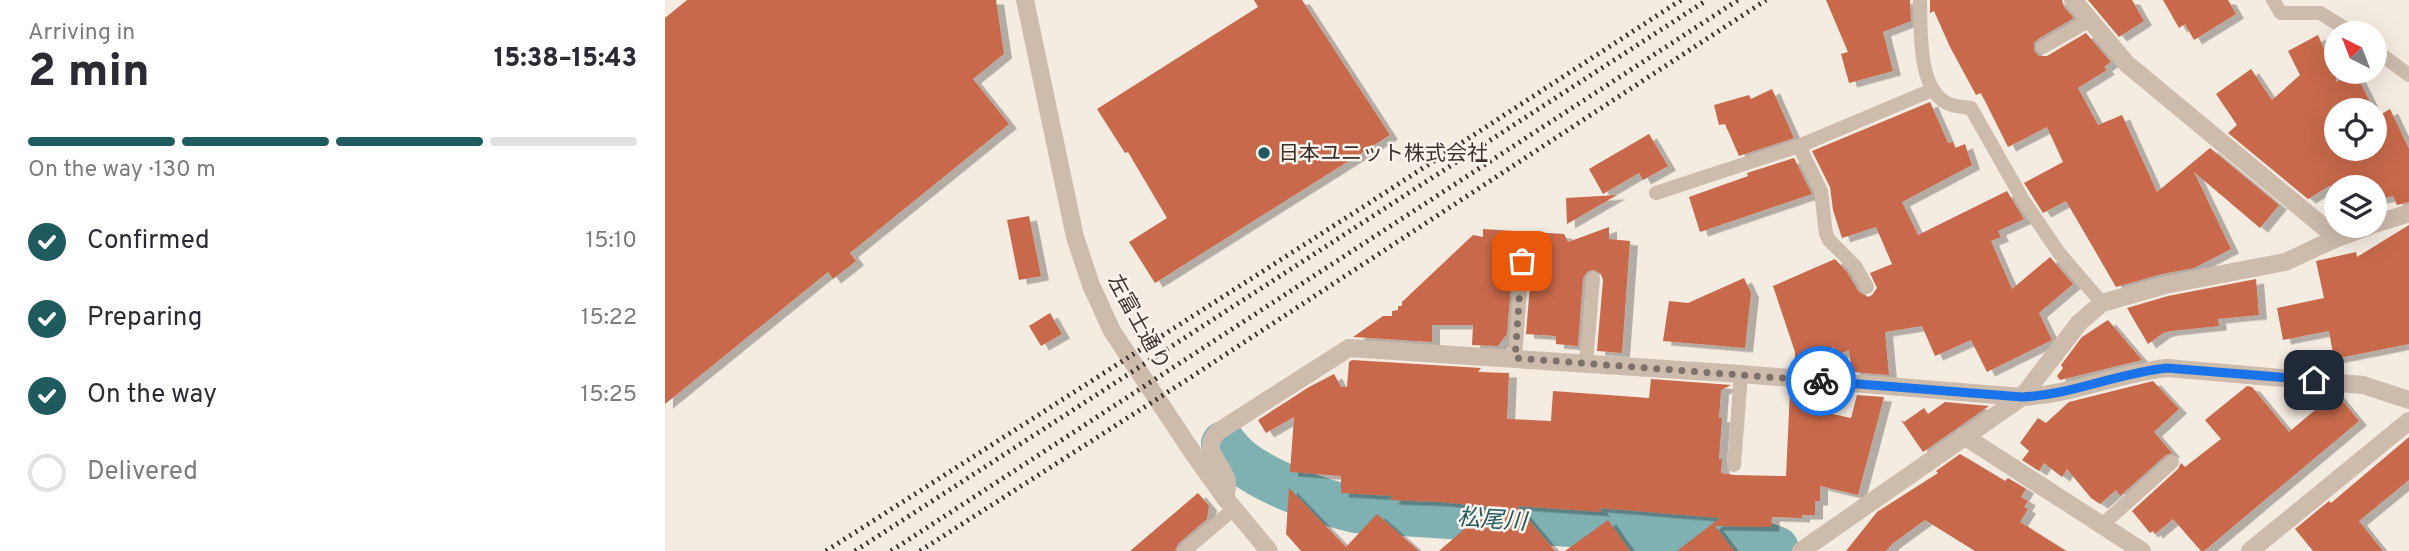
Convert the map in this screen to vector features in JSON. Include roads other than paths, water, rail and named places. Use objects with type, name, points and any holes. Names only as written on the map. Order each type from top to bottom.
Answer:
[{"type":"street","name":"左富士通り","points":[[1025,0],[1075,237],[1091,285],[1112,331],[1193,453],[1229,503],[1269,551]]},
{"type":"street","points":[[2073,0],[2127,64],[2324,227]]},
{"type":"street","points":[[2387,220],[2409,213]]},
{"type":"street","points":[[1801,551],[2022,397],[2079,323],[2102,303],[2165,285],[2285,262],[2337,238]]},
{"type":"street","points":[[1229,503],[1228,484],[1210,447],[1211,438],[1349,348],[1741,374],[2022,397],[2042,396],[2167,368],[2363,385],[2409,400]]},
{"type":"street","points":[[2251,551],[2409,422]]},
{"type":"street","points":[[1964,436],[2142,551]]},
{"type":"lane","points":[[1920,0],[1924,69],[1933,90],[1948,104],[1971,108],[2023,200],[2059,253],[2102,303]]},
{"type":"lane","points":[[2273,0],[2280,13],[2320,13],[2333,21]]},
{"type":"lane","points":[[2043,47],[2090,20]]},
{"type":"lane","points":[[2387,59],[2409,75]]},
{"type":"lane","points":[[1656,193],[1799,146],[1933,90]]},
{"type":"lane","points":[[1799,146],[1821,191],[1826,234],[1856,266],[1867,287]]},
{"type":"lane","points":[[1515,358],[1522,261]]},
{"type":"lane","points":[[1586,363],[1593,279]]},
{"type":"lane","points":[[1734,465],[1741,374]]},
{"type":"lane","points":[[2102,525],[2172,462]]},
{"type":"lane","points":[[1184,551],[1229,503]]},
{"type":"waterway","name":"松尾川","points":[[1224,444],[1234,456],[1265,477],[1322,501],[1356,510],[1710,533],[1749,540],[1776,549]]},
{"type":"railway","points":[[826,551],[1681,0]]},
{"type":"railway","points":[[855,551],[1707,0]]},
{"type":"railway","points":[[891,551],[1738,0]]},
{"type":"railway","points":[[920,551],[1185,381],[1766,0]]},
{"type":"place","name":"日本ユニット株式会社","points":[[1264,153]]}]
